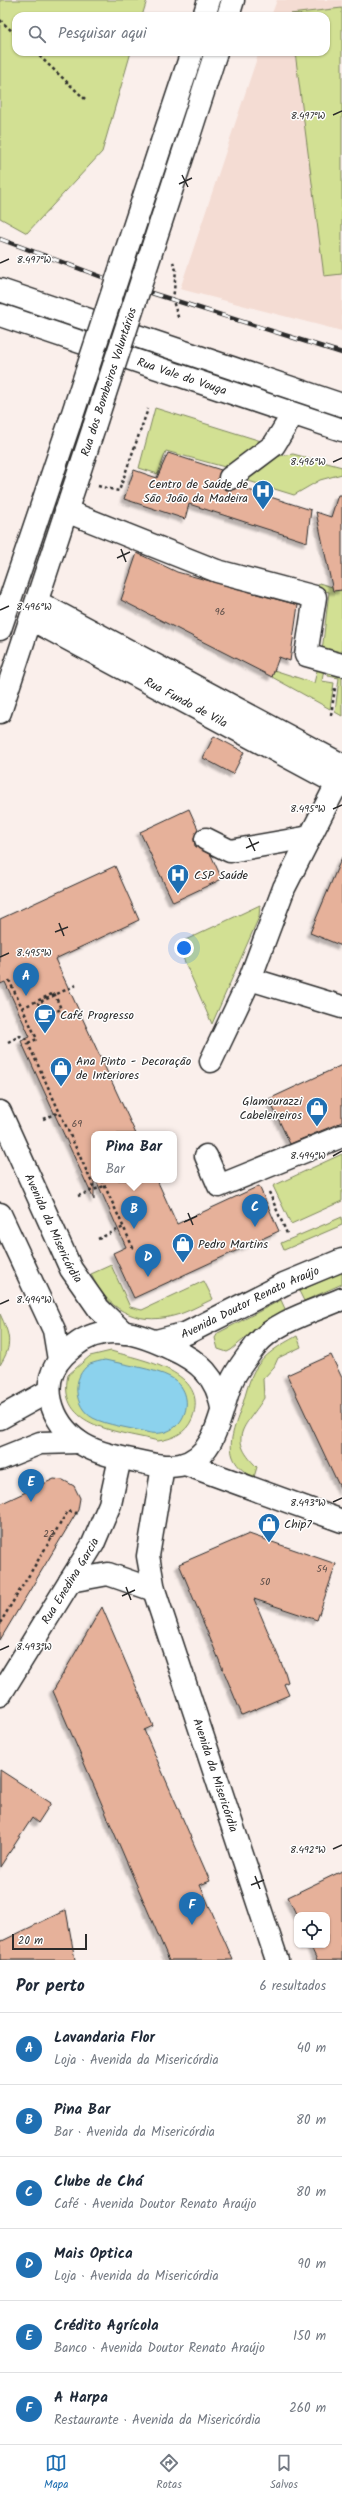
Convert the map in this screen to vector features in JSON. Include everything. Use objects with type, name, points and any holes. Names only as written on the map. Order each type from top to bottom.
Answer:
[{"type":"street","points":[[205,12],[209,0]]},
{"type":"street","points":[[229,12],[233,0]]},
{"type":"street","name":"Rua dos Bombeiros Voluntários","points":[[0,629],[8,584],[70,422],[191,56]]},
{"type":"street","name":"Rua dos Bombeiros Voluntários","points":[[0,712],[215,56]]},
{"type":"street","name":"Rua Vale do Vouga","points":[[0,290],[342,405]]},
{"type":"street","name":"Rua Vale do Vouga","points":[[0,315],[342,430]]},
{"type":"street","points":[[230,478],[274,445],[293,414]]},
{"type":"street","points":[[66,511],[217,571],[315,597],[306,655],[342,665]]},
{"type":"street","name":"Rua Fundo de Vila","points":[[34,611],[341,777]]},
{"type":"street","points":[[211,1061],[250,979],[284,888],[341,777]]},
{"type":"street","points":[[206,839],[230,851],[310,837]]},
{"type":"street","points":[[250,979],[342,1007]]},
{"type":"street","name":"Avenida da Misericórdia","points":[[0,1112],[72,1269],[99,1309],[124,1333]]},
{"type":"street","points":[[206,1156],[219,1186],[342,1136]]},
{"type":"street","points":[[0,1214],[54,1330],[59,1360]]},
{"type":"street","name":"Avenida Doutor Renato Araújo","points":[[156,1341],[188,1333],[284,1284],[342,1260]]},
{"type":"street","name":"Avenida Doutor Renato Araújo","points":[[0,1459],[40,1443],[80,1442],[120,1458],[163,1466],[185,1464],[200,1453],[208,1444],[218,1426],[231,1381],[257,1344],[282,1325],[342,1299]]},
{"type":"street","name":"Avenida Doutor Renato Araújo","points":[[80,1442],[56,1415],[50,1401],[50,1382],[59,1360],[75,1344],[92,1336],[103,1333],[124,1333],[156,1341],[182,1354],[205,1369],[216,1386],[222,1408]]},
{"type":"street","points":[[0,1418],[49,1391]]},
{"type":"street","name":"Rua Enedina Garcia","points":[[0,1695],[93,1544],[110,1504],[120,1458]]},
{"type":"street","points":[[185,1464],[342,1521]]},
{"type":"street","name":"Avenida da Misericórdia","points":[[163,1466],[148,1556],[154,1590],[277,1960]]},
{"type":"street","points":[[70,1580],[108,1574],[154,1590]]},
{"type":"path","points":[[0,20],[12,31]]},
{"type":"path","points":[[39,56],[85,99]]},
{"type":"path","points":[[171,257],[176,270],[173,301],[179,320]]},
{"type":"path","points":[[119,492],[148,408]]},
{"type":"path","points":[[9,980],[37,1039],[28,1044]]},
{"type":"path","points":[[22,1008],[54,993],[57,998],[61,1009],[44,1017],[38,1002],[44,1000],[50,997],[57,994],[63,991],[69,989],[76,985]]},
{"type":"path","points":[[8,1042],[20,1036],[26,1039],[90,1180]]},
{"type":"path","points":[[43,1119],[59,1112]]},
{"type":"path","points":[[90,1190],[93,1185],[92,1183]]},
{"type":"path","points":[[103,1183],[134,1250]]},
{"type":"path","points":[[267,1185],[288,1236]]},
{"type":"path","points":[[78,1196],[90,1190],[104,1186]]},
{"type":"path","points":[[98,1239],[124,1228]]},
{"type":"path","points":[[0,1622],[68,1511],[77,1513]]},
{"type":"shaded area","points":[[277,0],[342,0],[342,331],[180,289],[258,56],[330,56],[330,12],[272,12]]},
{"type":"green space","points":[[0,0],[147,0],[143,12],[12,12],[12,56],[130,56],[102,152],[27,233],[0,218]]},
{"type":"green space","points":[[342,8],[342,274],[324,276],[296,56],[330,56],[330,12],[307,12]]},
{"type":"green space","points":[[155,408],[261,441],[232,469],[166,451],[158,474],[139,468]]},
{"type":"green space","points":[[293,454],[342,467],[342,474],[320,480],[294,495],[242,479],[271,457]]},
{"type":"green space","points":[[319,583],[342,590],[342,660],[322,651],[329,592],[317,589]]},
{"type":"green space","points":[[329,664],[342,670],[342,716],[335,712],[339,678],[328,676]]},
{"type":"green space","points":[[318,667],[324,669],[322,681],[334,683],[330,709],[272,677],[274,670],[314,683]]},
{"type":"green space","points":[[260,905],[259,917],[212,1024],[177,944]]},
{"type":"green space","points":[[342,1154],[342,1201],[291,1224],[273,1186]]},
{"type":"green space","points":[[342,1217],[342,1225],[284,1250],[281,1243]]},
{"type":"green space","points":[[111,1265],[130,1307],[142,1310],[204,1281],[213,1299],[178,1315],[159,1318],[134,1316],[123,1312],[114,1305],[97,1286],[91,1274]]},
{"type":"green space","points":[[342,1272],[342,1284],[304,1301],[299,1291]]},
{"type":"green space","points":[[281,1300],[286,1311],[263,1323],[231,1350],[227,1352],[218,1349],[215,1338],[218,1333]]},
{"type":"green space","points":[[0,1314],[9,1340],[7,1352],[0,1365]]},
{"type":"green space","points":[[297,1336],[301,1347],[278,1358],[274,1367],[263,1379],[264,1398],[242,1431],[242,1447],[247,1456],[257,1467],[254,1477],[243,1470],[236,1462],[232,1454],[231,1444],[235,1424],[251,1378],[258,1365],[273,1350]]},
{"type":"green space","points":[[111,1351],[170,1370],[183,1379],[192,1389],[195,1403],[192,1419],[183,1432],[169,1439],[158,1441],[110,1430],[81,1417],[72,1407],[67,1393],[68,1375],[90,1356]]},
{"type":"water","points":[[105,1360],[164,1374],[179,1384],[185,1394],[186,1404],[184,1414],[179,1423],[171,1430],[160,1433],[146,1432],[105,1423],[86,1413],[81,1407],[78,1399],[77,1383],[84,1369],[90,1364]]},
{"type":"building","name":"Centro de Saúde de São João da Madeira","points":[[168,453],[221,470],[218,480],[225,490],[232,490],[239,487],[311,510],[307,542],[189,504],[185,519],[124,499],[134,470],[157,478]]},
{"type":"building","points":[[338,495],[342,495],[342,590],[333,591],[316,512],[331,517]]},
{"type":"building","points":[[137,553],[177,572],[298,605],[290,661],[279,657],[272,677],[121,600]]},
{"type":"building","points":[[214,736],[244,752],[233,774],[203,758]]},
{"type":"building","points":[[189,809],[198,829],[194,839],[195,846],[211,855],[222,879],[173,902],[140,832]]},
{"type":"building","points":[[342,857],[342,946],[310,933]]},
{"type":"building","points":[[115,866],[139,920],[55,959],[135,1131],[91,1131],[91,1183],[94,1183],[94,1200],[21,1041],[30,1037],[5,982],[0,984],[0,919]]},
{"type":"building","points":[[342,1065],[342,1122],[290,1144],[269,1099]]},
{"type":"building","points":[[97,1183],[158,1183],[177,1224],[259,1186],[279,1231],[134,1298],[113,1253],[126,1247]]},
{"type":"building","points":[[331,1355],[342,1378],[342,1492],[287,1375]]},
{"type":"building","points":[[54,1479],[63,1480],[74,1486],[80,1498],[78,1510],[0,1640],[0,1504]]},
{"type":"building","points":[[249,1534],[336,1564],[317,1620],[254,1599],[285,1672],[288,1682],[284,1684],[289,1695],[242,1715],[179,1564]]},
{"type":"building","points":[[102,1607],[153,1726],[144,1730],[210,1881],[200,1885],[233,1960],[169,1960],[53,1691]]},
{"type":"building","points":[[0,1770],[51,1803],[38,1823],[32,1818],[0,1867]]},
{"type":"building","points":[[342,1871],[342,1960],[317,1960],[311,1948],[330,1948],[330,1912],[295,1912],[288,1897]]},
{"type":"building","points":[[66,1910],[75,1960],[0,1960],[0,1942]]},
{"type":"railway","points":[[0,239],[110,280],[342,353]]},
{"type":"place","name":"Centro de Saúde de São João da Madeira","points":[[263,510]]},
{"type":"place","name":"CSP Saúde","points":[[178,894]]},
{"type":"place","name":"Lavandaria Flor","points":[[26,996]]},
{"type":"place","name":"Café Progresso","points":[[45,1034]]},
{"type":"place","name":"Ana Pinto - Decoração de Interiores","points":[[61,1088]]},
{"type":"place","name":"Glamourazzi Cabeleireiros","points":[[317,1128]]},
{"type":"place","name":"Clube de Chá","points":[[255,1227]]},
{"type":"place","name":"Pina Bar","points":[[134,1229]]},
{"type":"place","name":"Pedro Martins","points":[[183,1264]]},
{"type":"place","name":"Mais Optica","points":[[148,1277]]},
{"type":"place","name":"Crédito Agrícola","points":[[31,1502]]},
{"type":"place","name":"Chip7","points":[[269,1544]]},
{"type":"place","name":"A Harpa","points":[[192,1925]]}]
